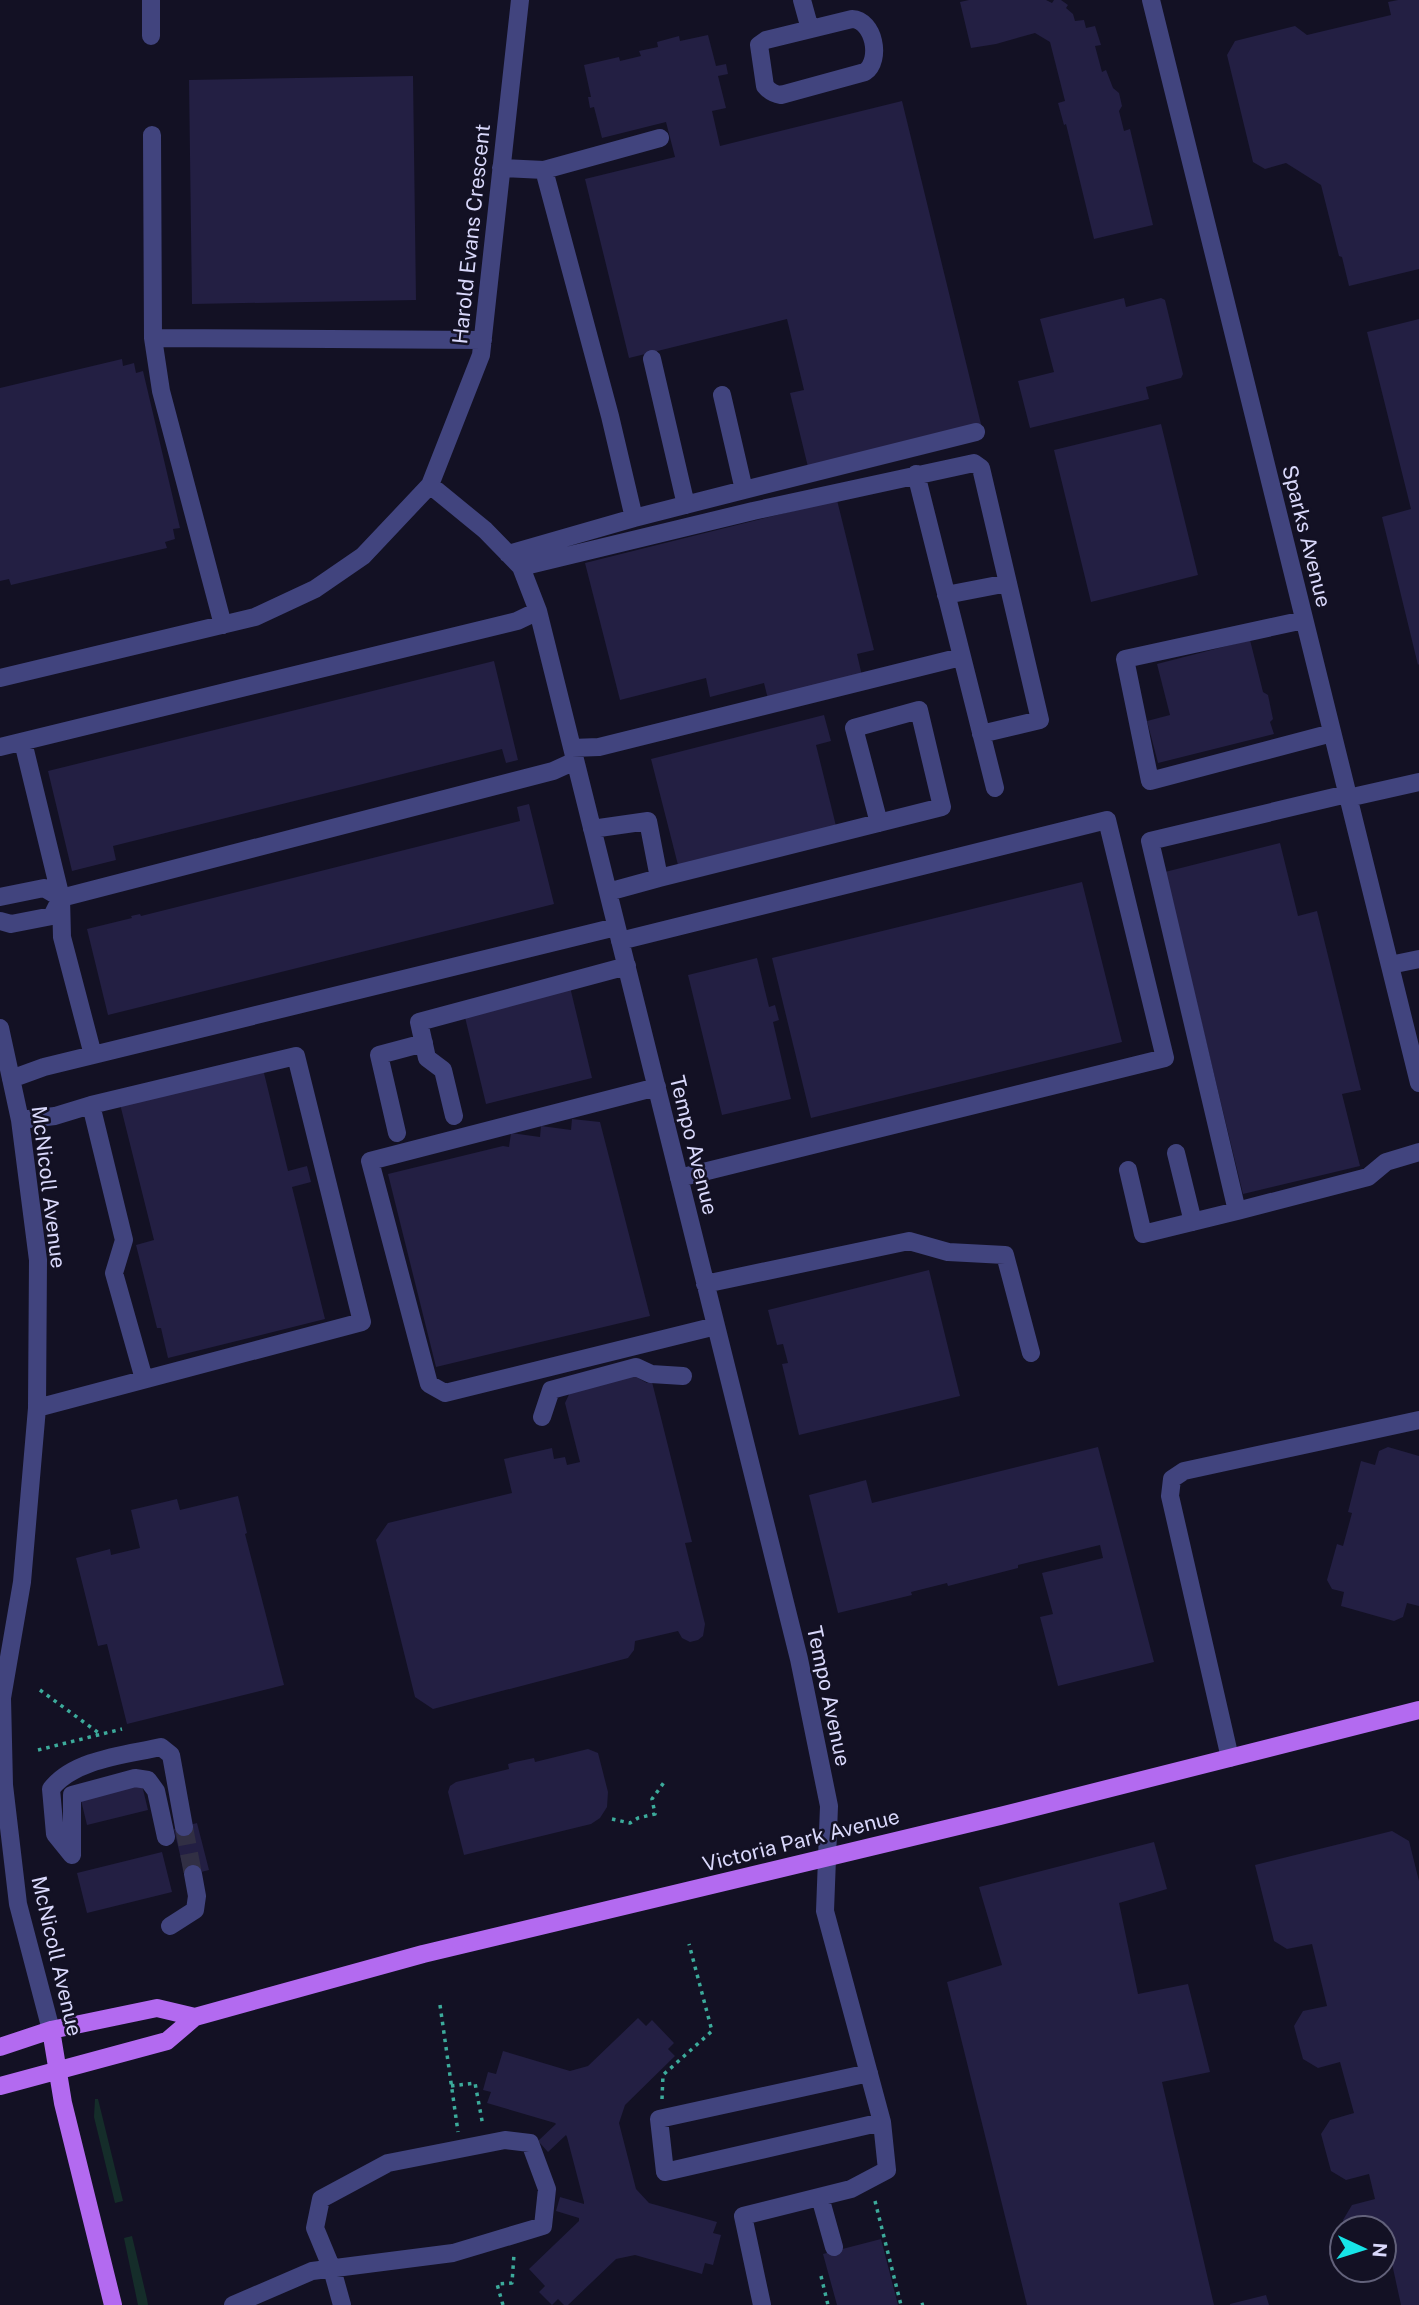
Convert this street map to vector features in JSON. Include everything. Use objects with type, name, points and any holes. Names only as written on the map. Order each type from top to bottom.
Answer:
[{"type":"main road","name":"Victoria Park Avenue","points":[[0,2087],[167,2041],[195,2017],[423,1954],[828,1857],[1419,1710]]},
{"type":"main road","name":"Victoria Park Avenue","points":[[0,2047],[51,2030],[157,2008],[195,2017]]},
{"type":"main road","name":"McNicoll Avenue","points":[[51,2030],[63,2103],[113,2305]]},
{"type":"street","points":[[151,0],[151,36]]},
{"type":"street","name":"Harold Evans Crescent","points":[[0,678],[255,617],[315,589],[363,556],[430,485],[481,355],[520,0]]},
{"type":"street","points":[[802,0],[810,29]]},
{"type":"street","name":"Sparks Avenue","points":[[1151,0],[1419,1083]]},
{"type":"street","points":[[852,19],[862,21],[869,30],[875,57],[872,68],[781,95],[771,93],[765,86],[759,45],[766,40],[810,29],[852,19]]},
{"type":"street","points":[[152,135],[153,338],[164,402],[223,625]]},
{"type":"street","points":[[501,167],[544,170],[660,138]]},
{"type":"street","points":[[544,170],[610,416],[634,517]]},
{"type":"street","points":[[153,338],[482,340]]},
{"type":"street","points":[[652,359],[686,505]]},
{"type":"street","points":[[722,395],[744,489]]},
{"type":"street","points":[[514,561],[634,517],[976,432]]},
{"type":"street","points":[[514,561],[974,463],[981,468],[1040,720],[981,734]]},
{"type":"street","points":[[916,474],[995,788]]},
{"type":"street","name":"Tempo Avenue","points":[[430,485],[485,530],[514,561],[538,611],[799,1659],[829,1806],[825,1910],[882,2122],[887,2170],[851,2189],[820,2197]]},
{"type":"street","points":[[946,595],[1008,583]]},
{"type":"street","points":[[0,747],[517,621],[538,611]]},
{"type":"street","points":[[1304,620],[1125,659],[1150,781],[1332,733]]},
{"type":"street","points":[[0,897],[44,888],[61,898],[553,771],[573,754],[599,747],[961,657]]},
{"type":"street","points":[[608,892],[942,807],[919,710],[854,728],[879,823]]},
{"type":"street","points":[[23,741],[61,898],[62,937],[93,1055]]},
{"type":"street","points":[[1237,1211],[1150,841],[1419,782]]},
{"type":"street","points":[[11,1079],[44,1067],[93,1055],[1107,820],[1165,1058],[679,1178]]},
{"type":"street","points":[[592,829],[648,821],[659,878]]},
{"type":"street","points":[[0,921],[11,924],[52,916],[61,898]]},
{"type":"street","points":[[1390,965],[1415,960]]},
{"type":"street","points":[[454,1116],[443,1070],[427,1059],[419,1022],[627,967]]},
{"type":"street","name":"McNicoll Avenue","points":[[0,1028],[20,1120],[38,1260],[37,1408],[22,1582],[2,1698],[4,1785],[18,1904],[51,2030]]},
{"type":"street","points":[[397,1133],[379,1055],[424,1043]]},
{"type":"street","points":[[20,1120],[54,1116],[296,1056],[362,1322],[37,1408]]},
{"type":"street","points":[[657,1087],[370,1161],[429,1384],[446,1393],[716,1326]]},
{"type":"street","points":[[91,1105],[124,1240],[114,1273],[144,1380]]},
{"type":"street","points":[[1128,1170],[1143,1234],[1368,1177],[1387,1162],[1419,1152]]},
{"type":"street","points":[[1176,1153],[1193,1222]]},
{"type":"street","points":[[705,1284],[909,1241],[948,1252],[1006,1255],[1031,1353]]},
{"type":"street","points":[[542,1417],[551,1390],[564,1386],[636,1367],[651,1374],[683,1376]]},
{"type":"street","points":[[1230,1758],[1170,1496],[1172,1479],[1184,1471],[1419,1420]]},
{"type":"street","points":[[166,1837],[156,1791],[148,1780],[135,1778],[72,1795],[72,1855],[55,1834],[51,1789],[58,1779],[77,1767],[161,1747],[171,1755],[184,1826]]},
{"type":"street","points":[[170,1926],[195,1910],[197,1896],[193,1874]]},
{"type":"street","points":[[869,2073],[659,2119],[665,2172],[882,2122]]},
{"type":"street","points":[[233,2305],[312,2272],[332,2269],[453,2253],[543,2226],[547,2189],[530,2143],[505,2140],[388,2163],[321,2199],[314,2228],[332,2269],[342,2305]]},
{"type":"street","points":[[762,2305],[743,2216],[820,2197],[834,2247]]},
{"type":"path","points":[[40,1690],[100,1734]]},
{"type":"path","points":[[38,1750],[122,1729]]},
{"type":"path","points":[[612,1819],[630,1823],[655,1814],[652,1800],[665,1781]]},
{"type":"path","points":[[663,2076],[712,2031],[689,1944]]},
{"type":"path","points":[[440,2006],[460,2149]]},
{"type":"path","points":[[451,2087],[475,2083],[483,2129]]},
{"type":"path","points":[[875,2201],[901,2305]]},
{"type":"path","points":[[503,2305],[497,2284],[512,2283],[516,2234]]},
{"type":"path","points":[[821,2276],[828,2305]]},
{"type":"green space","points":[[95,2099],[98,2099],[123,2201],[115,2203],[94,2117]]},
{"type":"green space","points":[[132,2236],[148,2305],[138,2305],[124,2238]]},
{"type":"building","points":[[1046,0],[1052,3],[1054,0],[1061,0],[1068,5],[1066,8],[1073,14],[1075,21],[1084,20],[1086,28],[1095,26],[1101,45],[1095,46],[1102,72],[1106,70],[1113,88],[1119,93],[1122,106],[1119,111],[1124,131],[1130,129],[1153,225],[1094,239],[1066,124],[1064,125],[1058,103],[1065,101],[1050,42],[1035,33],[971,48],[960,2]]},
{"type":"building","points":[[1419,0],[1419,269],[1349,286],[1321,185],[1286,163],[1265,169],[1253,162],[1227,55],[1235,41],[1295,26],[1307,35],[1391,15],[1388,2]]},
{"type":"building","points":[[708,35],[716,66],[726,64],[728,74],[718,76],[726,108],[712,111],[720,146],[902,101],[981,424],[808,467],[790,393],[804,390],[787,319],[629,358],[585,179],[675,157],[666,122],[602,138],[594,107],[590,108],[588,97],[591,97],[584,65],[619,57],[620,61],[641,56],[639,51],[658,47],[657,42],[679,36],[680,41]]},
{"type":"building","points":[[413,76],[416,300],[192,304],[189,80]]},
{"type":"building","points":[[1124,298],[1126,307],[1161,298],[1165,300],[1183,374],[1181,378],[1146,387],[1149,399],[1030,428],[1018,381],[1054,372],[1040,319]]},
{"type":"building","points":[[1419,319],[1418,665],[1382,517],[1411,509],[1367,332]]},
{"type":"building","points":[[122,359],[123,366],[134,363],[136,373],[143,371],[180,528],[173,529],[175,539],[165,542],[167,548],[11,585],[9,579],[0,581],[0,388]]},
{"type":"building","points":[[1161,424],[1198,575],[1091,602],[1054,450]]},
{"type":"building","points":[[837,500],[874,650],[857,654],[862,676],[768,699],[764,683],[710,697],[706,678],[620,700],[585,563]]},
{"type":"building","points":[[1250,640],[1263,692],[1268,695],[1273,719],[1270,722],[1274,734],[1158,763],[1147,721],[1170,715],[1157,664]]},
{"type":"building","points":[[494,661],[518,760],[506,763],[502,749],[113,846],[116,860],[72,871],[48,771]]},
{"type":"building","points":[[824,715],[831,741],[816,745],[836,826],[678,865],[651,759]]},
{"type":"building","points":[[529,804],[554,904],[108,1015],[87,929],[520,821],[517,807]]},
{"type":"building","points":[[1280,843],[1298,916],[1317,911],[1361,1090],[1342,1094],[1360,1166],[1243,1194],[1165,872]]},
{"type":"building","points":[[1082,882],[1122,1042],[811,1118],[772,958]]},
{"type":"building","points":[[757,958],[769,1007],[775,1005],[779,1020],[773,1022],[791,1099],[722,1115],[688,975]]},
{"type":"building","points":[[570,987],[592,1078],[486,1104],[464,1013]]},
{"type":"building","points":[[263,1069],[288,1171],[307,1166],[311,1182],[292,1187],[325,1319],[168,1358],[161,1328],[157,1328],[136,1245],[154,1240],[120,1104]]},
{"type":"building","points":[[572,1119],[600,1122],[650,1316],[436,1367],[388,1174],[503,1146],[509,1147],[511,1133],[540,1137],[541,1126],[571,1130]]},
{"type":"building","points":[[929,1270],[960,1396],[799,1435],[782,1364],[788,1363],[783,1344],[777,1345],[768,1310]]},
{"type":"building","points":[[629,1373],[647,1383],[652,1382],[692,1542],[685,1543],[705,1624],[703,1636],[690,1642],[682,1638],[678,1631],[635,1641],[634,1650],[628,1658],[433,1709],[415,1697],[376,1540],[388,1523],[512,1493],[504,1459],[552,1448],[554,1459],[565,1457],[567,1465],[580,1462],[565,1403],[572,1388]]},
{"type":"building","points":[[1098,1447],[1154,1662],[1058,1686],[1040,1617],[1053,1614],[1042,1573],[1103,1558],[1100,1545],[838,1613],[809,1495],[866,1480],[872,1503]]},
{"type":"building","points":[[1388,1447],[1419,1456],[1419,1606],[1407,1603],[1403,1617],[1394,1621],[1341,1606],[1344,1592],[1332,1589],[1327,1580],[1337,1544],[1343,1546],[1352,1513],[1348,1512],[1361,1461],[1375,1465],[1379,1451]]},
{"type":"building","points":[[238,1496],[247,1533],[245,1534],[284,1685],[127,1724],[107,1644],[98,1646],[76,1558],[110,1549],[111,1555],[140,1548],[131,1510],[177,1499],[180,1510]]},
{"type":"building","points":[[588,1749],[598,1753],[608,1792],[607,1807],[600,1818],[591,1824],[464,1855],[448,1792],[450,1786],[456,1782],[509,1769],[508,1764],[515,1762],[534,1758],[535,1762]]},
{"type":"building","points":[[141,1781],[148,1810],[87,1825],[80,1796]]},
{"type":"building","points":[[197,1823],[209,1870],[185,1876],[174,1829]]},
{"type":"building","points":[[1392,1831],[1409,1841],[1419,1881],[1419,2305],[1401,2305],[1396,2284],[1398,2214],[1347,2214],[1352,2205],[1375,2199],[1369,2174],[1346,2180],[1331,2171],[1321,2134],[1330,2120],[1354,2113],[1340,2062],[1318,2068],[1303,2059],[1294,2026],[1303,2011],[1327,2006],[1312,1944],[1287,1949],[1274,1941],[1255,1865]]},
{"type":"building","points":[[1154,1842],[1167,1889],[1119,1903],[1138,1994],[1188,1984],[1210,2072],[1162,2082],[1214,2305],[1027,2305],[947,1982],[1002,1965],[979,1887]]},
{"type":"building","points":[[162,1852],[172,1892],[87,1913],[77,1873]]},
{"type":"building","points":[[638,2018],[646,2026],[652,2020],[674,2043],[668,2049],[675,2056],[625,2105],[619,2123],[636,2189],[649,2203],[717,2222],[713,2233],[721,2235],[713,2265],[705,2263],[702,2274],[635,2255],[616,2259],[568,2305],[558,2299],[552,2305],[539,2292],[545,2286],[529,2269],[579,2221],[579,2218],[556,2211],[560,2197],[584,2204],[567,2137],[566,2135],[548,2152],[538,2141],[555,2123],[487,2103],[491,2092],[483,2090],[488,2072],[496,2074],[503,2051],[570,2071],[588,2066]]},
{"type":"building","points":[[881,2239],[898,2305],[837,2305],[823,2254]]},
{"type":"building","points":[[1266,2295],[1269,2305],[1230,2305],[1230,2304]]},
{"type":"tunnel","points":[[184,1827],[193,1874]]}]
